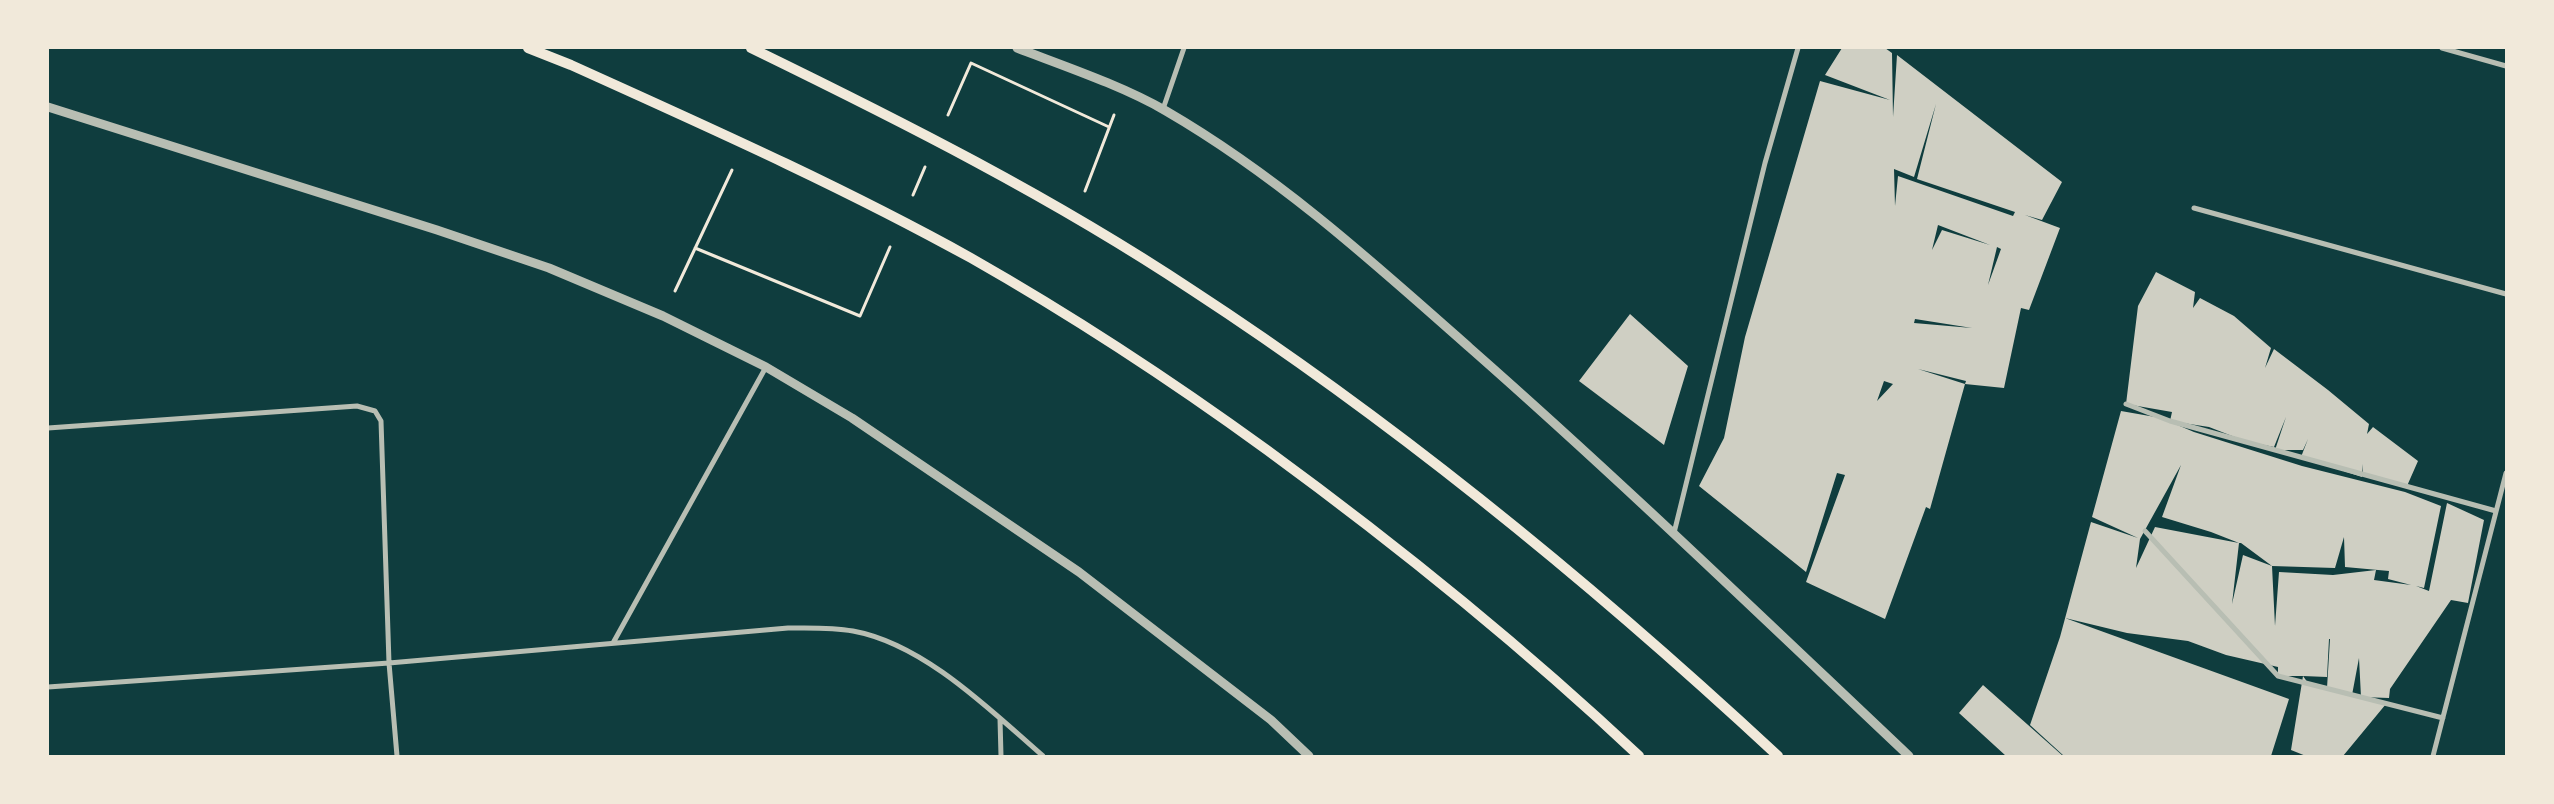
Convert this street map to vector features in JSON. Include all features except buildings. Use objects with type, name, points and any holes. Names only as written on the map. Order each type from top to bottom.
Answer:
[{"type":"main road","points":[[528,48],[571,65],[854,195],[972,259],[1088,328],[1200,402],[1308,480],[1415,562],[1519,648],[1639,756]]},
{"type":"main road","points":[[750,48],[898,120],[1074,217],[1192,289],[1331,385],[1466,486],[1597,594],[1778,756]]},
{"type":"street","points":[[1017,48],[1163,109],[1258,170],[1348,240],[1545,414],[1674,533],[1909,756]]},
{"type":"street","points":[[1163,109],[1184,48]]},
{"type":"street","points":[[1674,533],[1765,163],[1798,48]]},
{"type":"street","points":[[2442,48],[2506,66]]},
{"type":"street","points":[[48,107],[437,230],[549,268],[663,316],[766,367],[852,418],[1079,572],[1271,720],[1309,756]]},
{"type":"street","points":[[2194,208],[2506,294]]},
{"type":"street","points":[[613,643],[766,367]]},
{"type":"street","points":[[2126,404],[2170,421],[2496,511]]},
{"type":"street","points":[[48,428],[357,406],[370,408],[379,415],[389,663],[397,756]]},
{"type":"street","points":[[2433,756],[2506,473]]},
{"type":"street","points":[[2145,531],[2278,676],[2443,718]]},
{"type":"street","points":[[48,687],[389,663],[788,628],[829,628],[854,631],[881,638],[915,654],[1000,719],[1043,756]]},
{"type":"street","points":[[1000,719],[1001,756]]},
{"type":"path","points":[[947,117],[971,63],[1109,127]]},
{"type":"path","points":[[1074,217],[1122,91]]},
{"type":"path","points":[[663,316],[745,144]]},
{"type":"path","points":[[911,198],[927,162]]},
{"type":"path","points":[[695,248],[860,316],[891,244]]}]
